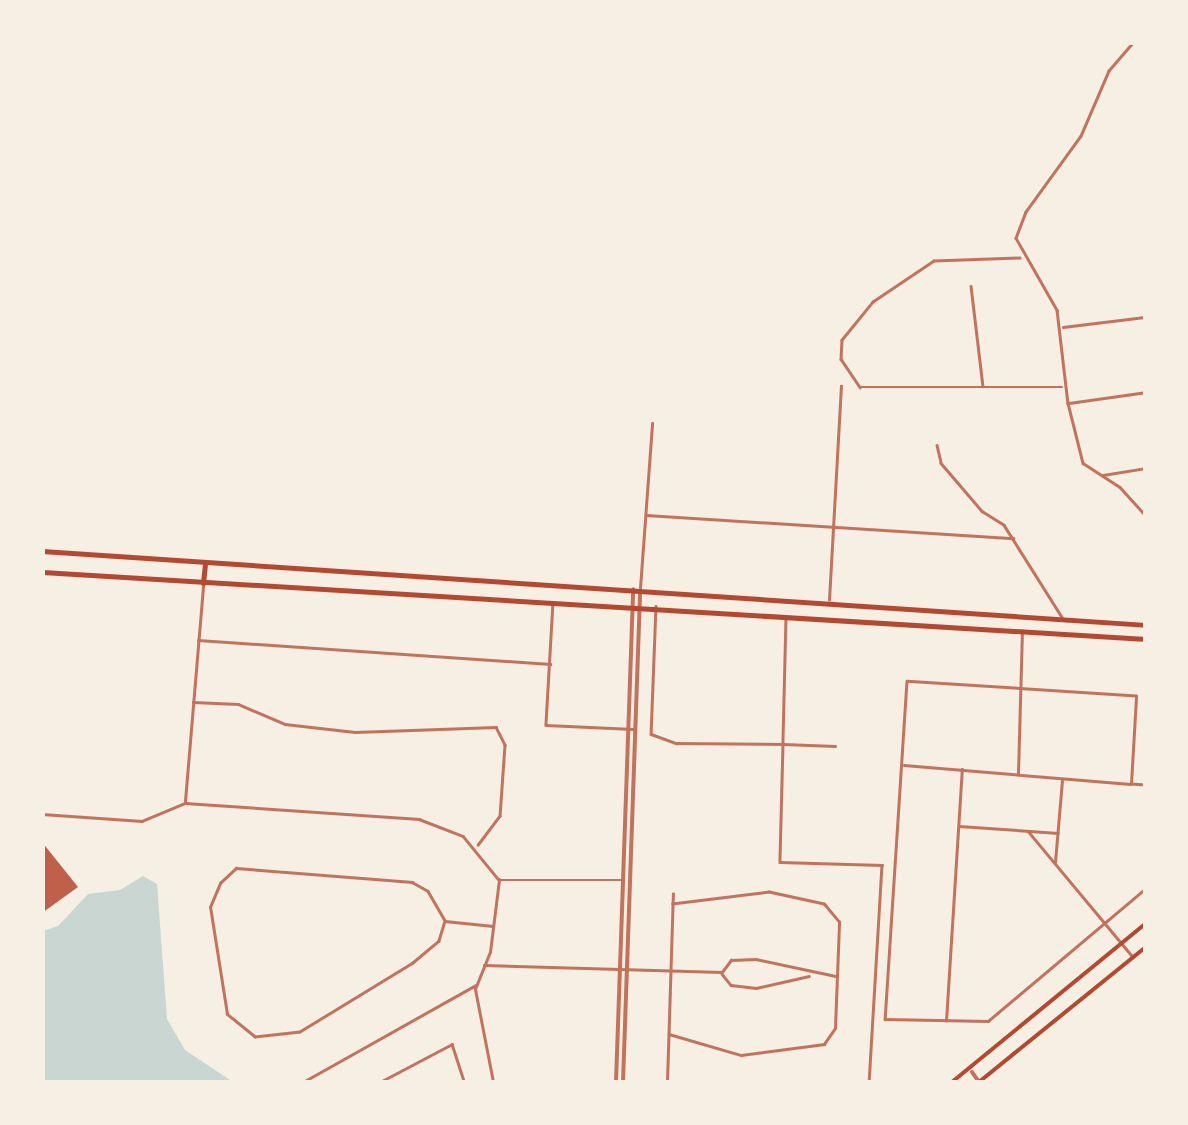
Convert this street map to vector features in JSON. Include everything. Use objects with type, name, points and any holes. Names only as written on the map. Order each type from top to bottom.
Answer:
[{"type":"main road","points":[[42,552],[830,600],[1146,625]]},
{"type":"main road","points":[[203,583],[204,564]]},
{"type":"main road","points":[[42,572],[656,606],[1146,639]]},
{"type":"main road","points":[[952,1082],[972,1072],[1146,923]]},
{"type":"main road","points":[[979,1082],[1146,948]]},
{"type":"street","points":[[1134,42],[1102,83],[1071,153],[1022,218],[1016,238],[1022,258],[1051,294],[1060,328],[1068,403],[1084,463],[1146,516]]},
{"type":"street","points":[[1022,258],[934,260],[873,302],[839,348],[860,387],[1065,387]]},
{"type":"street","points":[[971,286],[983,387]]},
{"type":"street","points":[[1060,328],[1146,317]]},
{"type":"street","points":[[830,600],[840,386]]},
{"type":"street","points":[[1068,403],[1146,392]]},
{"type":"street","points":[[620,1082],[636,589],[652,423]]},
{"type":"street","points":[[937,445],[941,462],[1013,538],[1063,618]]},
{"type":"street","points":[[1100,476],[1146,468]]},
{"type":"street","points":[[646,515],[1013,538]]},
{"type":"street","points":[[185,803],[203,583]]},
{"type":"street","points":[[554,601],[546,725],[631,729]]},
{"type":"street","points":[[656,606],[651,734],[676,743],[835,746]]},
{"type":"street","points":[[786,616],[780,862],[882,866],[870,1082]]},
{"type":"street","points":[[1018,774],[1022,630]]},
{"type":"street","points":[[198,640],[550,664]]},
{"type":"street","points":[[1131,784],[1136,696],[908,681],[885,1018],[976,1025],[994,1018],[1146,888]]},
{"type":"street","points":[[193,702],[238,704],[285,724],[356,732],[496,727],[505,745],[500,816],[476,848]]},
{"type":"street","points":[[901,765],[1146,785]]},
{"type":"street","points":[[946,1022],[962,770]]},
{"type":"street","points":[[1056,863],[1062,779]]},
{"type":"street","points":[[42,814],[142,821],[185,803],[419,819],[456,832],[476,848],[499,880],[493,926],[476,985],[493,1082]]},
{"type":"street","points":[[957,826],[1058,834]]},
{"type":"street","points":[[1028,831],[1134,958]]},
{"type":"street","points":[[236,868],[412,882],[428,891],[444,921],[438,941],[413,963],[300,1032],[255,1036],[227,1014],[210,907],[220,883],[236,868]]},
{"type":"street","points":[[499,880],[626,880]]},
{"type":"street","points":[[669,1034],[734,1054],[812,1049],[834,1034],[839,922],[824,904],[758,892],[673,904]]},
{"type":"street","points":[[668,1082],[674,894]]},
{"type":"street","points":[[444,921],[493,926]]},
{"type":"street","points":[[722,972],[732,960],[756,958],[804,967],[809,975]]},
{"type":"street","points":[[484,965],[722,972]]},
{"type":"street","points":[[722,972],[731,985],[756,988],[804,982],[809,975]]},
{"type":"street","points":[[809,975],[837,976]]},
{"type":"street","points":[[304,1082],[476,985]]},
{"type":"street","points":[[380,1082],[452,1044],[464,1082]]},
{"type":"street","points":[[972,1072],[979,1082]]},
{"type":"shaded area","points":[[143,876],[157,884],[167,1019],[185,1050],[233,1082],[43,1082],[43,931],[58,926],[88,894],[120,890]]},
{"type":"building","points":[[42,842],[78,887],[42,913]]}]
